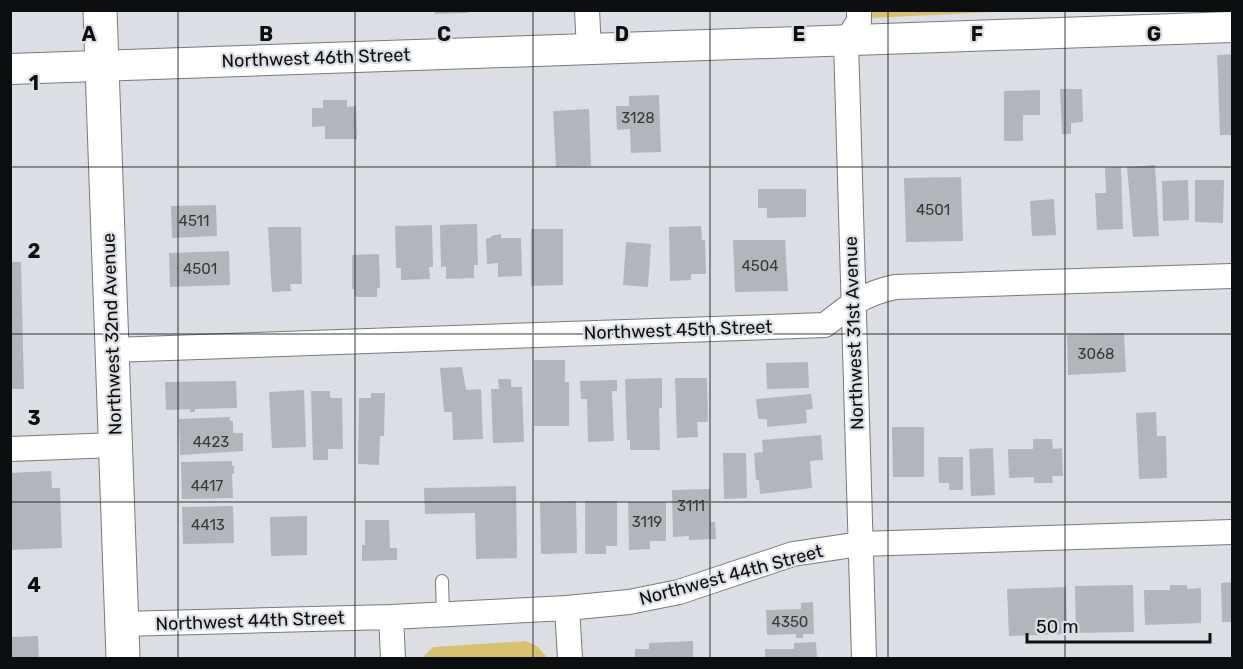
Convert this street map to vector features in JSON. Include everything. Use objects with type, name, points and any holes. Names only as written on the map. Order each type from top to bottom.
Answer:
[{"type":"main road","name":"Northwest 32nd Avenue","points":[[100,10],[123,658]]},
{"type":"street","points":[[587,10],[589,50]]},
{"type":"street","name":"Northwest 31st Avenue","points":[[859,10],[859,21],[846,41],[864,658]]},
{"type":"street","name":"Northwest 46th Street","points":[[10,69],[1233,27]]},
{"type":"street","name":"Northwest 45th Street","points":[[112,350],[825,325],[853,303],[874,292],[895,287],[1233,276]]},
{"type":"street","points":[[10,449],[116,445]]},
{"type":"street","name":"Northwest 44th Street","points":[[122,624],[391,617],[567,608],[629,602],[679,592],[793,555],[860,543],[1233,532]]},
{"type":"street","points":[[567,608],[570,658]]},
{"type":"street","points":[[391,617],[393,658]]},
{"type":"lane","points":[[442,581],[443,615]]},
{"type":"shaded area","points":[[870,10],[1014,11],[870,18]]},
{"type":"shaded area","points":[[526,641],[537,646],[548,658],[422,658],[433,647]]},
{"type":"building","points":[[435,10],[468,10],[468,13],[435,14]]},
{"type":"building","points":[[1232,54],[1232,135],[1220,135],[1217,55]]},
{"type":"building","points":[[1060,89],[1082,89],[1083,122],[1071,123],[1071,134],[1062,134]]},
{"type":"building","points":[[1040,90],[1040,115],[1023,115],[1023,141],[1004,141],[1004,91]]},
{"type":"building","points":[[659,95],[661,152],[631,153],[630,129],[617,130],[616,106],[629,106],[629,96]]},
{"type":"building","points":[[323,100],[347,100],[347,107],[356,106],[357,139],[325,139],[325,126],[312,127],[312,108],[323,108]]},
{"type":"building","points":[[589,109],[591,166],[556,167],[553,111]]},
{"type":"building","points":[[1155,165],[1159,236],[1133,237],[1127,167]]},
{"type":"building","points":[[1121,167],[1123,229],[1097,230],[1095,193],[1106,193],[1105,168]]},
{"type":"building","points":[[961,177],[963,241],[906,242],[904,178]]},
{"type":"building","points":[[1188,180],[1189,220],[1163,221],[1162,181]]},
{"type":"building","points":[[1195,180],[1224,180],[1223,223],[1195,222]]},
{"type":"building","points":[[758,189],[806,189],[806,217],[767,218],[767,208],[758,208]]},
{"type":"building","points":[[1054,199],[1056,235],[1032,236],[1030,201]]},
{"type":"building","points":[[216,205],[217,236],[172,238],[171,206]]},
{"type":"building","points":[[477,224],[478,265],[474,265],[474,278],[446,279],[446,266],[441,267],[440,225]]},
{"type":"building","points":[[432,225],[433,267],[429,267],[430,279],[401,280],[401,268],[396,268],[395,226]]},
{"type":"building","points":[[701,226],[702,240],[705,240],[706,274],[691,274],[691,280],[670,281],[669,227]]},
{"type":"building","points":[[268,227],[301,227],[302,284],[290,284],[291,291],[272,292]]},
{"type":"building","points":[[531,229],[563,229],[563,285],[531,286]]},
{"type":"building","points":[[501,234],[501,238],[521,238],[522,276],[498,277],[498,263],[487,264],[486,238]]},
{"type":"building","points":[[733,240],[785,240],[788,291],[735,292]]},
{"type":"building","points":[[626,242],[651,244],[648,287],[623,285]]},
{"type":"building","points":[[229,251],[230,285],[170,287],[169,253]]},
{"type":"building","points":[[379,254],[380,288],[377,288],[377,297],[355,297],[354,289],[352,289],[352,255]]},
{"type":"building","points":[[10,262],[21,262],[24,389],[10,389]]},
{"type":"building","points":[[1124,333],[1126,372],[1068,375],[1067,335]]},
{"type":"building","points":[[534,360],[565,360],[565,382],[569,382],[569,426],[534,426]]},
{"type":"building","points":[[808,362],[809,388],[767,389],[766,363]]},
{"type":"building","points":[[462,367],[466,390],[481,389],[483,439],[453,440],[452,412],[444,412],[440,368]]},
{"type":"building","points":[[662,378],[662,408],[659,408],[660,450],[630,450],[630,440],[627,440],[625,379]]},
{"type":"building","points":[[675,378],[707,378],[708,422],[697,422],[698,437],[677,438]]},
{"type":"building","points":[[498,379],[511,379],[511,387],[522,387],[524,442],[493,443],[491,389],[499,389]]},
{"type":"building","points":[[617,380],[617,391],[612,391],[614,441],[588,442],[587,399],[581,399],[580,381]]},
{"type":"building","points":[[236,381],[237,408],[195,409],[195,412],[190,412],[190,409],[166,410],[165,382]]},
{"type":"building","points":[[304,390],[306,447],[272,448],[269,392]]},
{"type":"building","points":[[311,391],[330,391],[330,398],[342,398],[343,449],[328,449],[328,460],[313,460]]},
{"type":"building","points":[[371,393],[385,393],[384,436],[380,436],[379,465],[358,464],[359,398],[371,398]]},
{"type":"building","points":[[811,394],[813,409],[806,410],[807,423],[767,427],[767,419],[758,419],[756,399]]},
{"type":"building","points":[[1156,412],[1157,436],[1166,436],[1167,478],[1139,479],[1136,413]]},
{"type":"building","points":[[230,417],[230,421],[233,421],[233,433],[243,433],[243,451],[180,455],[179,419]]},
{"type":"building","points":[[892,427],[924,427],[924,477],[893,477]]},
{"type":"building","points":[[821,435],[823,460],[810,461],[812,488],[760,494],[759,480],[756,480],[754,453],[763,452],[762,440]]},
{"type":"building","points":[[1033,439],[1052,439],[1053,449],[1062,448],[1063,476],[1052,476],[1053,483],[1034,483],[1034,477],[1009,478],[1008,449],[1033,449]]},
{"type":"building","points":[[993,448],[995,495],[971,496],[969,449]]},
{"type":"building","points":[[723,453],[746,453],[747,498],[724,499]]},
{"type":"building","points":[[938,457],[963,457],[963,490],[949,490],[949,483],[939,483]]},
{"type":"building","points":[[232,461],[232,466],[234,466],[233,498],[182,499],[181,462]]},
{"type":"building","points":[[51,471],[52,488],[60,488],[62,548],[10,550],[10,473]]},
{"type":"building","points":[[516,486],[517,558],[476,559],[475,513],[425,514],[424,488]]},
{"type":"building","points":[[710,489],[711,522],[715,522],[716,539],[689,540],[689,536],[673,537],[672,490]]},
{"type":"building","points":[[576,501],[577,553],[541,554],[540,502]]},
{"type":"building","points":[[585,501],[617,501],[617,546],[606,546],[606,554],[585,554]]},
{"type":"building","points":[[628,502],[666,502],[666,541],[650,541],[650,549],[629,550]]},
{"type":"building","points":[[233,506],[234,543],[183,544],[182,507]]},
{"type":"building","points":[[307,516],[307,555],[271,556],[270,517]]},
{"type":"building","points":[[365,520],[389,520],[390,548],[397,548],[397,560],[362,561],[362,545],[365,545]]},
{"type":"building","points":[[1232,582],[1232,622],[1222,622],[1221,583]]},
{"type":"building","points":[[1133,585],[1134,632],[1076,633],[1075,586]]},
{"type":"building","points":[[1170,585],[1187,585],[1187,589],[1201,588],[1201,623],[1145,625],[1144,590],[1170,590]]},
{"type":"building","points":[[1066,587],[1067,634],[1009,636],[1007,589]]},
{"type":"building","points":[[813,602],[814,634],[803,634],[803,638],[796,638],[796,634],[767,635],[766,610],[801,609],[801,603]]},
{"type":"building","points":[[38,636],[39,658],[10,658],[10,637]]},
{"type":"building","points":[[693,641],[693,658],[635,658],[635,649],[649,649],[649,643]]},
{"type":"building","points":[[816,642],[817,658],[765,658],[765,649],[794,649],[794,643]]}]
